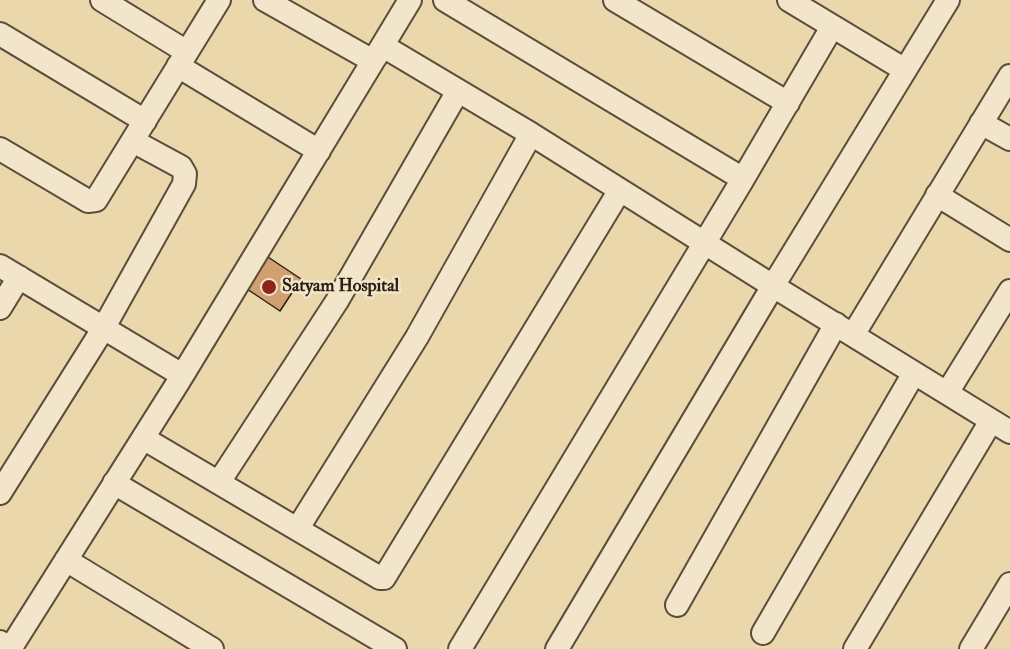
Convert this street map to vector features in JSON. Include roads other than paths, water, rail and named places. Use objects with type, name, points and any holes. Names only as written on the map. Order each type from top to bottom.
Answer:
[{"type":"street","points":[[102,0],[182,59],[319,151]]},
{"type":"street","points":[[0,148],[88,201],[99,197],[219,0]]},
{"type":"street","points":[[266,0],[458,91],[531,134],[1000,426],[855,649]]},
{"type":"street","points":[[0,642],[10,649],[182,375],[410,0]]},
{"type":"street","points":[[445,0],[743,178]]},
{"type":"street","points":[[615,0],[788,103]]},
{"type":"street","points":[[789,0],[905,70]]},
{"type":"street","points":[[557,649],[773,286],[948,0]]},
{"type":"street","points":[[460,649],[832,27]]},
{"type":"street","points":[[0,34],[145,121]]},
{"type":"street","points":[[677,605],[844,330],[936,195],[1010,76]]},
{"type":"street","points":[[219,482],[337,301],[458,91]]},
{"type":"street","points":[[981,123],[1010,139]]},
{"type":"street","points":[[298,528],[417,337],[531,134]]},
{"type":"street","points":[[0,493],[103,329],[172,207],[185,178],[183,170],[177,164],[133,141]]},
{"type":"street","points":[[143,438],[380,578],[386,576],[620,190]]},
{"type":"street","points":[[936,195],[1010,240]]},
{"type":"street","points":[[0,308],[10,272],[182,375]]},
{"type":"street","points":[[947,393],[1010,291]]},
{"type":"street","points":[[763,633],[914,373]]},
{"type":"street","points":[[114,483],[395,649]]},
{"type":"street","points":[[66,560],[212,649]]},
{"type":"street","points":[[971,649],[1010,584]]},
{"type":"place","name":"Satyam Hospital","points":[[269,287]]}]
